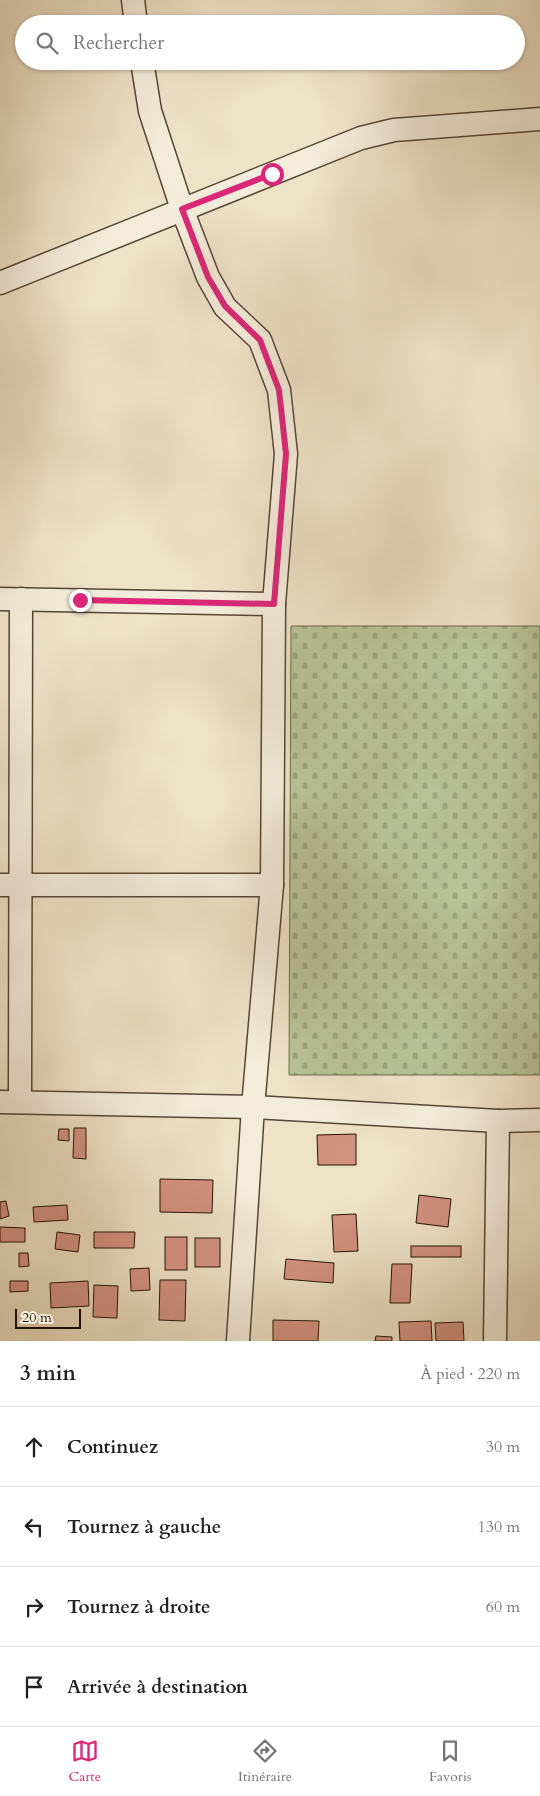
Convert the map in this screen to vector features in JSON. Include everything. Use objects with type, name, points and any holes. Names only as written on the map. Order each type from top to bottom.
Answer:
[{"type":"street","points":[[132,0],[134,15]]},
{"type":"street","points":[[143,70],[150,111],[182,209],[208,277],[225,306],[260,340],[279,390],[286,454],[274,604],[272,886],[253,1107],[238,1341]]},
{"type":"street","points":[[0,283],[360,138],[394,130],[540,119]]},
{"type":"street","points":[[274,604],[11,599],[10,1102],[253,1107],[498,1121],[540,1120]]},
{"type":"street","points":[[10,885],[272,886]]},
{"type":"street","points":[[495,1341],[498,1121]]},
{"type":"green space","points":[[291,626],[540,626],[540,1075],[289,1075]]},
{"type":"building","points":[[74,1128],[86,1128],[86,1159],[73,1158]]},
{"type":"building","points":[[59,1129],[69,1129],[69,1141],[58,1140]]},
{"type":"building","points":[[356,1134],[356,1165],[318,1165],[317,1135]]},
{"type":"building","points":[[160,1179],[213,1180],[212,1213],[160,1212]]},
{"type":"building","points":[[419,1195],[451,1199],[448,1227],[416,1223]]},
{"type":"building","points":[[6,1201],[9,1216],[0,1219],[0,1202]]},
{"type":"building","points":[[67,1205],[68,1220],[34,1222],[33,1207]]},
{"type":"building","points":[[356,1214],[358,1251],[334,1252],[332,1215]]},
{"type":"building","points":[[0,1227],[25,1228],[25,1242],[0,1242]]},
{"type":"building","points":[[57,1232],[80,1235],[78,1252],[55,1249]]},
{"type":"building","points":[[94,1232],[135,1232],[134,1248],[94,1248]]},
{"type":"building","points":[[165,1237],[187,1237],[187,1270],[165,1270]]},
{"type":"building","points":[[195,1238],[220,1238],[220,1267],[195,1267]]},
{"type":"building","points":[[411,1246],[461,1246],[461,1257],[411,1257]]},
{"type":"building","points":[[19,1253],[28,1253],[29,1266],[19,1267]]},
{"type":"building","points":[[286,1259],[334,1263],[333,1283],[284,1279]]},
{"type":"building","points":[[392,1264],[412,1264],[410,1303],[390,1303]]},
{"type":"building","points":[[149,1268],[150,1290],[131,1291],[130,1269]]},
{"type":"building","points":[[160,1280],[186,1280],[185,1321],[159,1320]]},
{"type":"building","points":[[10,1281],[28,1281],[28,1291],[10,1292]]},
{"type":"building","points":[[88,1281],[89,1306],[51,1308],[50,1283]]},
{"type":"building","points":[[94,1285],[118,1286],[117,1318],[93,1317]]},
{"type":"building","points":[[273,1320],[319,1321],[318,1341],[273,1341]]},
{"type":"building","points":[[431,1321],[432,1341],[400,1341],[399,1322]]},
{"type":"building","points":[[463,1322],[464,1341],[436,1341],[435,1323]]},
{"type":"building","points":[[376,1336],[392,1337],[392,1341],[375,1341]]},
{"type":"route","points":[[80,600],[274,604],[286,454],[279,390],[260,340],[225,306],[208,277],[182,209],[272,174]]}]
